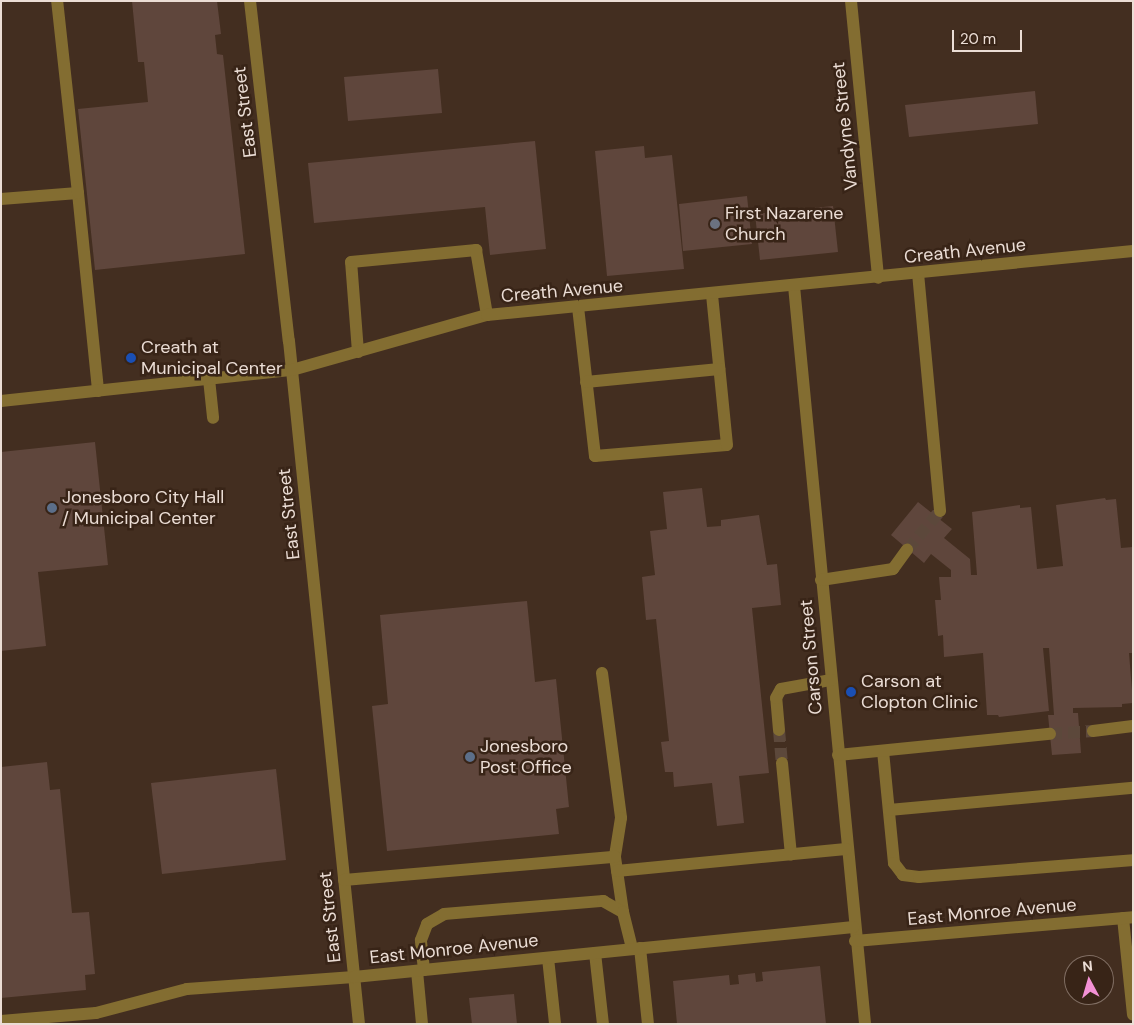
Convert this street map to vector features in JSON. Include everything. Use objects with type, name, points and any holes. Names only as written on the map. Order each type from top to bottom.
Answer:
[{"type":"street","points":[[58,1],[98,391]]},
{"type":"street","name":"East Street","points":[[250,1],[292,370],[359,1024]]},
{"type":"street","name":"Vandyne Street","points":[[851,1],[878,278]]},
{"type":"street","points":[[1,199],[78,193]]},
{"type":"street","points":[[358,352],[350,262],[476,250],[488,316]]},
{"type":"street","name":"Creath Avenue","points":[[1,401],[292,370],[488,316],[1133,251]]},
{"type":"street","points":[[918,273],[940,511]]},
{"type":"street","name":"Carson Street","points":[[794,286],[846,849],[865,1024]]},
{"type":"street","points":[[578,307],[595,456],[727,445],[712,294]]},
{"type":"street","points":[[586,382],[719,370]]},
{"type":"street","points":[[209,379],[213,418]]},
{"type":"street","points":[[822,580],[893,569],[907,550]]},
{"type":"street","points":[[602,673],[620,818],[616,857],[622,912],[636,949],[648,1024]]},
{"type":"street","points":[[779,730],[776,698],[781,689],[831,680]]},
{"type":"street","points":[[1092,730],[1133,726]]},
{"type":"street","points":[[838,755],[1050,734]]},
{"type":"street","points":[[883,750],[894,863],[903,875],[919,877],[1133,860]]},
{"type":"street","points":[[782,763],[791,855]]},
{"type":"street","points":[[889,810],[1133,788]]},
{"type":"street","points":[[617,871],[846,849]]},
{"type":"street","points":[[344,880],[616,857]]},
{"type":"street","points":[[422,1024],[421,940],[427,924],[444,914],[603,901],[622,912]]},
{"type":"street","points":[[1128,918],[1133,1014]]},
{"type":"street","name":"East Monroe Avenue","points":[[855,941],[1128,918]]},
{"type":"street","name":"East Monroe Avenue","points":[[1,1022],[96,1013],[187,989],[354,977],[854,927]]},
{"type":"street","points":[[595,953],[603,1024]]},
{"type":"street","points":[[548,958],[555,1024]]},
{"type":"building","points":[[132,1],[217,1],[221,34],[215,35],[217,54],[223,55],[245,254],[95,270],[78,109],[148,102],[144,62],[138,62]]},
{"type":"building","points":[[438,69],[442,113],[348,121],[344,77]]},
{"type":"building","points":[[1035,91],[1038,124],[909,137],[905,105]]},
{"type":"building","points":[[535,141],[546,249],[490,255],[485,207],[314,223],[308,163]]},
{"type":"building","points":[[644,146],[645,158],[672,155],[684,269],[607,276],[595,151]]},
{"type":"building","name":"First Nazarene Church","points":[[747,196],[752,244],[683,251],[679,204]]},
{"type":"building","points":[[833,206],[838,252],[760,260],[755,214]]},
{"type":"building","name":"Jonesboro City Hall / Municipal Center","points":[[95,442],[108,565],[38,572],[46,646],[1,651],[1,452]]},
{"type":"building","points":[[702,488],[707,527],[721,526],[721,520],[759,515],[767,565],[777,564],[781,605],[752,608],[769,773],[739,776],[744,823],[717,826],[712,783],[674,787],[673,772],[665,772],[661,742],[669,741],[656,619],[646,620],[642,577],[655,575],[650,531],[667,529],[663,492]]},
{"type":"building","points":[[1105,498],[1106,500],[1116,499],[1121,548],[1133,547],[1133,653],[1129,653],[1133,703],[1122,704],[1122,707],[1073,708],[1073,713],[1078,713],[1081,753],[1052,755],[1048,715],[1054,715],[1049,648],[1043,648],[1049,711],[999,717],[998,715],[987,715],[983,653],[944,657],[943,635],[938,636],[935,600],[941,600],[939,577],[951,577],[951,570],[931,554],[924,563],[891,535],[918,502],[952,529],[944,538],[970,559],[971,575],[977,575],[972,512],[1020,505],[1020,508],[1031,507],[1037,569],[1063,566],[1056,505]]},
{"type":"building","name":"Jonesboro Post Office","points":[[527,601],[535,682],[556,679],[569,807],[556,809],[559,834],[387,851],[372,706],[388,704],[380,615]]},
{"type":"building","points":[[47,762],[50,790],[60,789],[72,913],[89,912],[95,974],[85,975],[86,990],[1,998],[1,767]]},
{"type":"building","points":[[276,769],[286,860],[162,874],[151,783]]},
{"type":"building","points":[[820,966],[826,1024],[677,1024],[673,981],[729,975],[730,985],[739,984],[738,975],[755,973],[756,982],[763,981],[762,972]]},
{"type":"building","points":[[514,994],[517,1024],[472,1024],[469,998]]},
{"type":"tunnel","points":[[907,550],[940,511]]},
{"type":"tunnel","points":[[779,730],[782,763]]},
{"type":"tunnel","points":[[1050,734],[1093,731]]},
{"type":"place","name":"First Nazarene Church","points":[[715,224]]},
{"type":"place","name":"Creath at Municipal Center","points":[[131,358]]},
{"type":"place","name":"Jonesboro City Hall / Municipal Center","points":[[52,508]]},
{"type":"place","name":"Carson at Clopton Clinic","points":[[851,692]]},
{"type":"place","name":"Jonesboro Post Office","points":[[470,757]]}]
